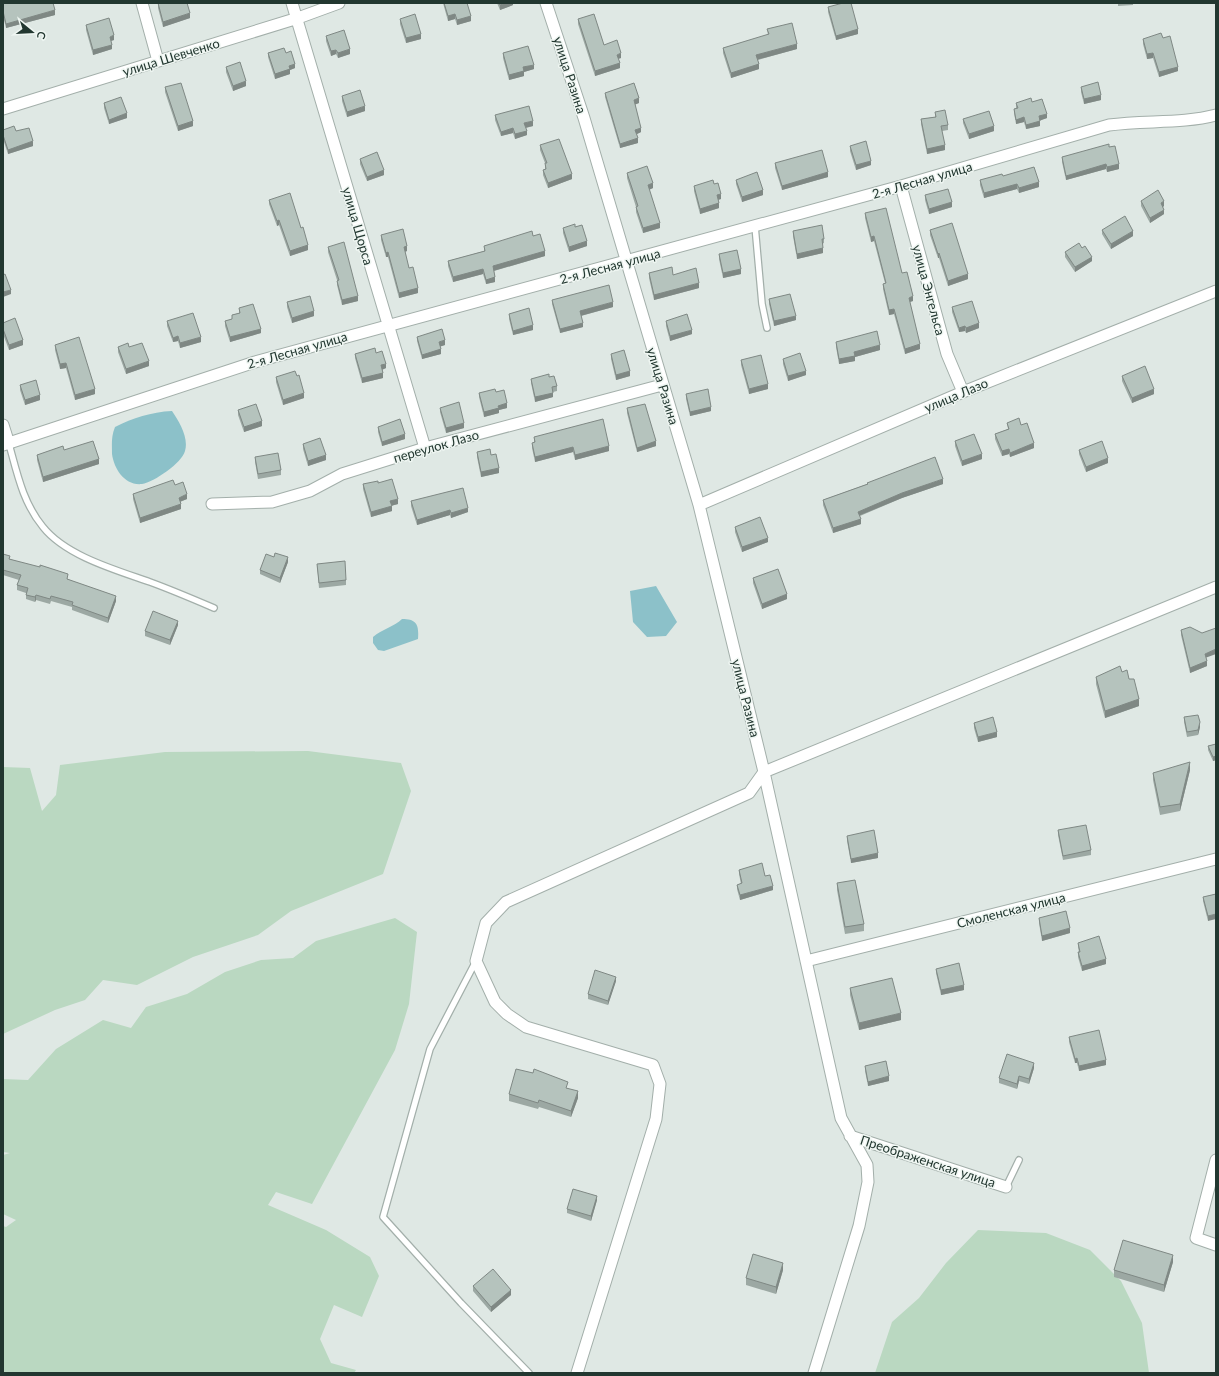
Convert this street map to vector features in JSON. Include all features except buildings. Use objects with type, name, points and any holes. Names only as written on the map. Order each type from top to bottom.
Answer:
[{"type":"street","points":[[142,3],[158,62]]},
{"type":"street","name":"улица Щорса","points":[[292,3],[298,18],[387,325],[425,448]]},
{"type":"street","name":"улица Шевченко","points":[[3,109],[298,18],[339,3]]},
{"type":"street","name":"улица Разина","points":[[546,3],[584,118],[662,385],[699,505],[764,772],[841,1118],[867,1166],[868,1182],[859,1226],[814,1373]]},
{"type":"street","name":"2-я Лесная улица","points":[[6,444],[255,362],[901,186],[1109,125],[1135,121],[1202,118],[1216,115]]},
{"type":"street","name":"улица Энгельса","points":[[901,186],[947,354],[963,392]]},
{"type":"street","name":"улица Лазо","points":[[699,505],[963,392],[1216,291]]},
{"type":"street","name":"переулок Лазо","points":[[212,504],[272,502],[310,491],[342,474],[425,448],[662,385]]},
{"type":"street","points":[[3,425],[6,444]]},
{"type":"street","points":[[577,1373],[656,1119],[660,1084],[653,1065],[526,1027],[507,1014],[495,1002],[476,961],[486,923],[506,902],[750,793],[764,772],[1216,587]]},
{"type":"street","name":"Смоленская улица","points":[[806,962],[1216,859]]},
{"type":"street","name":"Преображенская улица","points":[[850,1136],[1006,1187]]},
{"type":"street","points":[[1216,1160],[1196,1238],[1216,1245]]},
{"type":"lane","points":[[755,226],[762,304],[767,328]]},
{"type":"lane","points":[[6,444],[22,492],[43,528],[64,545],[94,563],[192,598],[214,608]]},
{"type":"lane","points":[[476,961],[430,1049],[384,1217],[461,1303],[529,1373]]},
{"type":"lane","points":[[1006,1187],[1019,1160]]},
{"type":"green space","points":[[308,751],[401,763],[411,791],[383,874],[291,911],[258,935],[193,957],[137,985],[103,980],[85,1000],[55,1010],[3,1034],[3,767],[30,768],[42,811],[56,795],[60,765],[165,752]]},
{"type":"green space","points":[[395,918],[417,932],[409,1004],[395,1050],[312,1204],[276,1192],[268,1205],[326,1230],[370,1257],[379,1276],[362,1317],[334,1305],[320,1339],[331,1363],[356,1370],[354,1373],[3,1373],[3,1226],[6,1227],[16,1220],[3,1214],[3,1155],[10,1153],[3,1152],[3,1079],[28,1080],[56,1049],[103,1020],[131,1028],[146,1007],[187,994],[225,972],[261,960],[293,958],[316,941]]},
{"type":"green space","points":[[978,1230],[1046,1233],[1090,1250],[1121,1281],[1142,1323],[1149,1373],[875,1373],[892,1322],[919,1298],[946,1263]]},
{"type":"water","points":[[172,411],[180,425],[186,441],[183,456],[167,471],[153,480],[142,484],[130,482],[121,475],[113,460],[112,437],[115,427],[142,416]]},
{"type":"water","points":[[656,586],[677,622],[666,636],[647,637],[633,622],[630,591]]},
{"type":"water","points":[[402,619],[411,620],[416,624],[418,639],[384,651],[378,650],[373,643],[373,637]]}]
